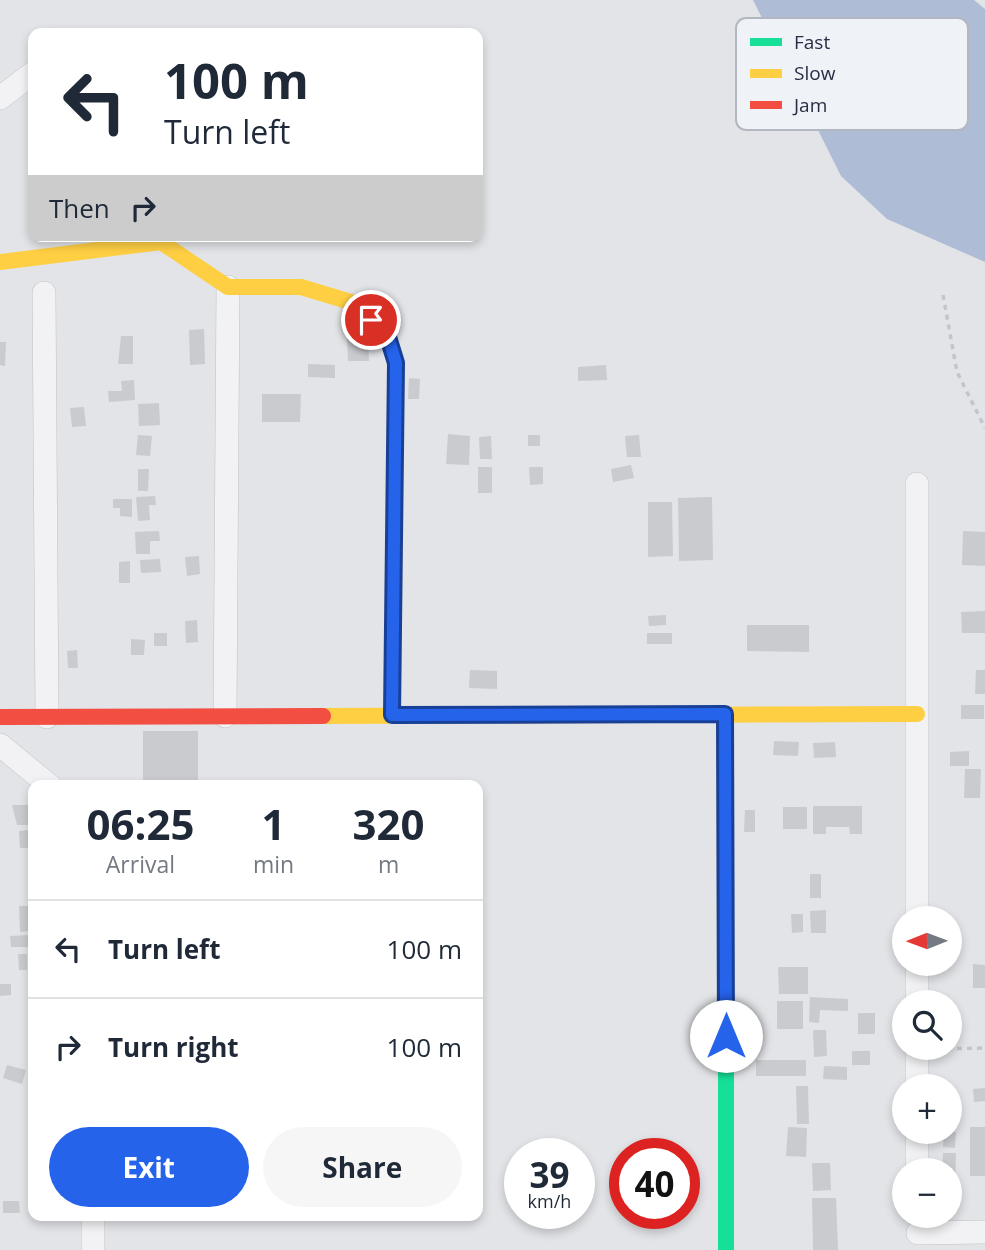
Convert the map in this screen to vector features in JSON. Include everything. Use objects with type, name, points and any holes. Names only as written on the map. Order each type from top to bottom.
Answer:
[{"type":"street","points":[[0,98],[28,77]]},
{"type":"street","points":[[0,262],[140,242]]},
{"type":"street","points":[[165,242],[228,287],[301,287],[354,303],[388,337],[396,363],[392,715]]},
{"type":"street","points":[[225,716],[228,287]]},
{"type":"street","points":[[44,293],[47,716]]},
{"type":"street","points":[[917,484],[917,906]]},
{"type":"street","points":[[725,714],[726,1250]]},
{"type":"street","points":[[0,716],[917,714]]},
{"type":"street","points":[[0,745],[43,780]]},
{"type":"street","points":[[93,1221],[93,1250]]},
{"type":"street","points":[[918,1233],[985,1232]]},
{"type":"path","points":[[943,295],[957,372],[985,428]]},
{"type":"path","points":[[962,1048],[985,1048]]},
{"type":"water","points":[[753,0],[974,0],[985,9],[985,262],[887,219],[841,176],[818,130],[968,130],[968,18],[762,18]]},
{"type":"building","points":[[204,329],[205,364],[190,365],[189,330]]},
{"type":"building","points":[[121,336],[133,336],[133,364],[118,364]]},
{"type":"building","points":[[347,339],[368,339],[369,361],[348,361]]},
{"type":"building","points":[[0,342],[6,342],[5,366],[0,365]]},
{"type":"building","points":[[308,364],[335,365],[335,378],[308,377]]},
{"type":"building","points":[[606,365],[607,380],[578,381],[578,367]]},
{"type":"building","points":[[409,378],[420,379],[419,399],[408,399]]},
{"type":"building","points":[[134,380],[135,400],[109,402],[108,391],[122,391],[121,381]]},
{"type":"building","points":[[262,394],[301,394],[300,422],[262,422]]},
{"type":"building","points":[[159,403],[160,425],[139,426],[138,404]]},
{"type":"building","points":[[84,407],[86,426],[72,427],[70,408]]},
{"type":"building","points":[[448,434],[470,436],[469,465],[446,464]]},
{"type":"building","points":[[138,435],[152,436],[150,456],[136,455]]},
{"type":"building","points":[[528,435],[540,435],[540,446],[528,446]]},
{"type":"building","points":[[639,435],[641,457],[627,457],[625,436]]},
{"type":"building","points":[[491,436],[492,459],[480,459],[479,437]]},
{"type":"building","points":[[631,465],[634,478],[613,482],[611,469]]},
{"type":"building","points":[[478,467],[492,467],[492,493],[478,493]]},
{"type":"building","points":[[529,467],[543,467],[543,484],[530,485]]},
{"type":"building","points":[[138,469],[149,469],[148,491],[138,491]]},
{"type":"building","points":[[155,496],[156,505],[149,505],[150,520],[138,521],[136,497]]},
{"type":"building","points":[[712,497],[713,560],[679,561],[678,498]]},
{"type":"building","points":[[113,499],[132,499],[132,517],[120,516],[120,508],[113,508]]},
{"type":"building","points":[[648,502],[672,502],[673,556],[648,557]]},
{"type":"building","points":[[159,531],[160,541],[150,541],[150,554],[136,554],[135,532]]},
{"type":"building","points":[[963,531],[985,532],[985,566],[962,565]]},
{"type":"building","points":[[199,556],[200,574],[187,576],[185,557]]},
{"type":"building","points":[[160,559],[161,572],[141,573],[140,560]]},
{"type":"building","points":[[130,561],[130,583],[119,583],[119,562]]},
{"type":"building","points":[[985,611],[985,633],[962,633],[961,612]]},
{"type":"building","points":[[666,615],[666,625],[649,626],[648,616]]},
{"type":"building","points":[[197,620],[198,642],[186,643],[185,621]]},
{"type":"building","points":[[747,625],[809,625],[809,652],[747,651]]},
{"type":"building","points":[[154,633],[167,633],[167,646],[154,646]]},
{"type":"building","points":[[647,633],[672,633],[672,644],[647,644]]},
{"type":"building","points":[[131,639],[145,640],[144,655],[131,655]]},
{"type":"building","points":[[77,650],[78,668],[68,668],[67,651]]},
{"type":"building","points":[[470,670],[497,671],[497,689],[469,688]]},
{"type":"building","points":[[976,670],[985,670],[985,694],[975,694]]},
{"type":"building","points":[[961,705],[984,705],[984,719],[961,719]]},
{"type":"building","points":[[143,731],[198,731],[198,780],[143,780]]},
{"type":"building","points":[[774,741],[799,742],[798,756],[773,755]]},
{"type":"building","points":[[835,742],[836,757],[814,758],[813,743]]},
{"type":"building","points":[[969,751],[969,766],[950,766],[950,752]]},
{"type":"building","points":[[965,769],[981,769],[980,798],[964,798]]},
{"type":"building","points":[[12,805],[28,805],[28,825],[17,825]]},
{"type":"building","points":[[813,806],[862,806],[862,834],[850,834],[849,827],[826,827],[826,834],[813,834]]},
{"type":"building","points":[[783,807],[807,807],[807,829],[783,829]]},
{"type":"building","points":[[745,810],[755,810],[755,832],[744,832]]},
{"type":"building","points":[[28,830],[28,848],[20,848],[19,831]]},
{"type":"building","points":[[810,874],[821,874],[821,898],[810,898]]},
{"type":"building","points":[[19,906],[28,906],[28,931],[20,932]]},
{"type":"building","points":[[826,910],[826,933],[811,933],[810,911]]},
{"type":"building","points":[[791,914],[803,914],[803,932],[792,933]]},
{"type":"building","points":[[28,935],[28,947],[11,947],[10,936]]},
{"type":"building","points":[[18,954],[27,954],[27,970],[19,970]]},
{"type":"building","points":[[973,964],[985,965],[985,988],[973,988]]},
{"type":"building","points":[[778,967],[808,967],[808,994],[779,994]]},
{"type":"building","points":[[0,984],[11,984],[11,995],[0,996]]},
{"type":"building","points":[[810,997],[848,999],[848,1011],[820,1010],[819,1023],[809,1022]]},
{"type":"building","points":[[777,1001],[803,1001],[803,1029],[777,1029]]},
{"type":"building","points":[[858,1013],[875,1013],[875,1034],[858,1034]]},
{"type":"building","points":[[813,1030],[826,1030],[827,1056],[814,1057]]},
{"type":"building","points":[[852,1051],[870,1051],[870,1065],[852,1065]]},
{"type":"building","points":[[756,1060],[806,1060],[806,1076],[756,1076]]},
{"type":"building","points":[[7,1065],[26,1070],[22,1084],[3,1078]]},
{"type":"building","points":[[824,1066],[847,1067],[847,1080],[823,1079]]},
{"type":"building","points":[[796,1086],[808,1086],[809,1124],[797,1124]]},
{"type":"building","points":[[985,1088],[985,1101],[974,1102],[973,1089]]},
{"type":"building","points":[[788,1127],[807,1128],[806,1157],[786,1156]]},
{"type":"building","points":[[970,1127],[985,1127],[985,1176],[970,1176]]},
{"type":"building","points":[[943,1144],[955,1144],[955,1148],[943,1147]]},
{"type":"building","points":[[943,1153],[956,1153],[956,1158],[943,1158]]},
{"type":"building","points":[[812,1163],[830,1163],[831,1190],[813,1191]]},
{"type":"building","points":[[812,1198],[836,1198],[838,1250],[813,1250]]},
{"type":"building","points":[[3,1201],[19,1201],[20,1213],[3,1213]]},
{"type":"traffic: fast","points":[[726,1005],[726,1250]]},
{"type":"traffic: slow","points":[[0,262],[161,242],[228,287],[301,287],[354,303],[388,337],[390,344]]},
{"type":"traffic: slow","points":[[323,716],[917,714]]},
{"type":"traffic: jam","points":[[390,344],[396,363],[392,715]]},
{"type":"traffic: jam","points":[[725,714],[726,1005]]},
{"type":"traffic: jam","points":[[0,717],[323,716]]},
{"type":"route","points":[[371,320],[388,337],[396,363],[392,715],[725,714],[726,1036]]}]
